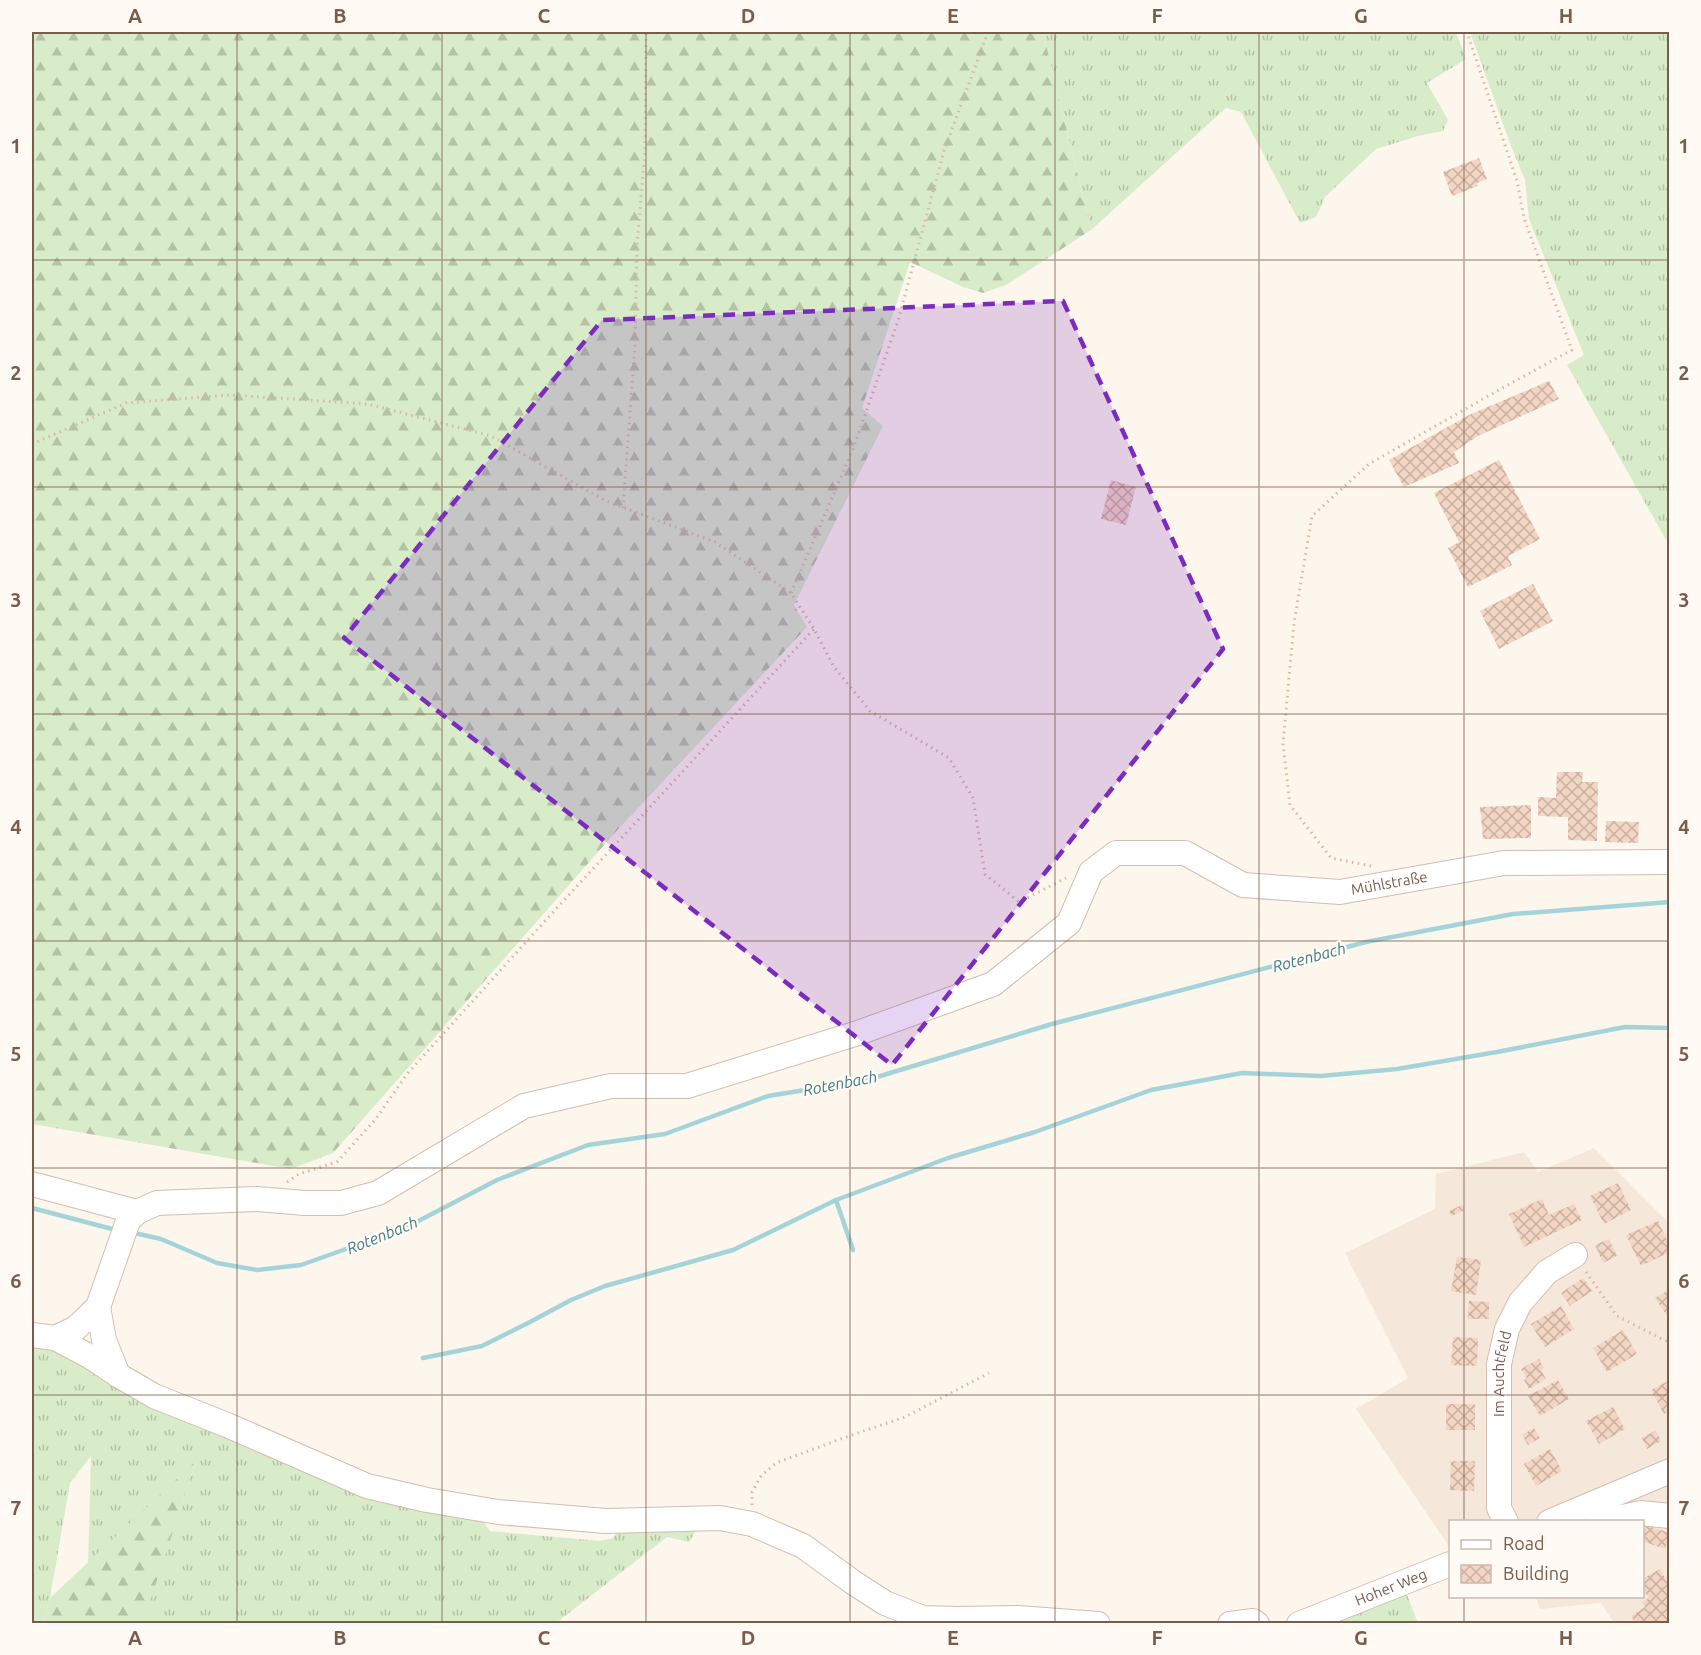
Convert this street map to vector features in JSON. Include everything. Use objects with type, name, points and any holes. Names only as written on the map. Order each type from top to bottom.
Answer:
[{"type":"street","name":"Mühlstraße","points":[[129,1224],[157,1203],[256,1199],[341,1203],[378,1193],[524,1106],[611,1086],[687,1086],[858,1033],[983,988],[993,984],[1069,923],[1091,872],[1116,853],[1185,852],[1243,885],[1340,892],[1504,863],[1670,862]]},
{"type":"street","points":[[32,1184],[129,1224],[98,1307],[76,1328],[43,1337]]},
{"type":"street","name":"Im Auchtfeld","points":[[1505,1520],[1499,1508],[1499,1364],[1507,1329],[1520,1303],[1546,1272],[1575,1255]]},
{"type":"street","points":[[98,1307],[104,1340],[118,1375]]},
{"type":"street","points":[[43,1337],[90,1357],[154,1396],[367,1486],[427,1500],[498,1512],[562,1518],[606,1521],[720,1518],[752,1524],[803,1546],[854,1584],[885,1603],[923,1618],[1018,1618],[1098,1623]]},
{"type":"street","points":[[1551,1520],[1670,1471]]},
{"type":"street","points":[[1604,1520],[1641,1513],[1670,1516]]},
{"type":"street","name":"Hoher Weg","points":[[1299,1623],[1449,1564]]},
{"type":"street","points":[[1230,1623],[1253,1621],[1257,1623]]},
{"type":"path","points":[[623,508],[635,344],[637,245],[645,151],[646,32]]},
{"type":"path","points":[[791,593],[853,449],[898,321],[944,151],[988,32]]},
{"type":"path","points":[[1377,867],[1331,858],[1290,806],[1282,744],[1294,623],[1312,516],[1369,464],[1572,350],[1524,218],[1517,181],[1467,32]]},
{"type":"path","points":[[32,444],[126,404],[230,395],[368,404],[491,436],[606,501],[715,542],[791,593],[834,667],[870,711],[949,758],[973,798],[985,874],[1019,902],[1073,875]]},
{"type":"path","points":[[282,1184],[300,1174],[337,1162],[375,1120],[407,1074],[814,629]]},
{"type":"path","points":[[1575,1255],[1617,1316],[1670,1343]]},
{"type":"path","points":[[752,1524],[752,1492],[761,1476],[776,1463],[905,1417],[990,1372]]},
{"type":"highlighted area","points":[[1063,301],[1223,649],[892,1065],[344,638],[602,320]]},
{"type":"shaded area","points":[[1594,1148],[1669,1223],[1669,1623],[1614,1623],[1601,1603],[1540,1609],[1536,1598],[1644,1598],[1644,1520],[1449,1520],[1449,1547],[1356,1409],[1408,1378],[1345,1253],[1435,1209],[1436,1174],[1524,1152],[1538,1172]]},
{"type":"green space","points":[[32,32],[1043,32],[1091,230],[1006,285],[983,293],[963,287],[910,262],[862,408],[883,426],[794,605],[807,627],[613,835],[333,1153],[291,1169],[32,1124]]},
{"type":"green space","points":[[1043,32],[1456,32],[1466,59],[1427,83],[1448,120],[1443,131],[1376,149],[1325,197],[1316,217],[1300,223],[1241,112],[1226,108],[1091,230]]},
{"type":"green space","points":[[1470,32],[1669,32],[1669,545],[1567,365],[1584,355],[1529,219],[1525,180]]},
{"type":"green space","points":[[32,1345],[44,1345],[112,1382],[480,1517],[490,1531],[600,1541],[613,1538],[621,1524],[701,1523],[689,1542],[667,1537],[556,1623],[142,1623],[196,1462],[88,1563],[91,1456],[70,1483],[50,1598],[43,1623],[32,1624]]},
{"type":"green space","points":[[196,1461],[143,1623],[43,1623],[50,1598]]},
{"type":"green space","points":[[1405,1590],[1418,1623],[1322,1624]]},
{"type":"building","points":[[1479,158],[1487,179],[1477,183],[1478,186],[1452,196],[1443,172]]},
{"type":"building","points":[[1549,381],[1559,399],[1478,436],[1454,452],[1459,463],[1404,487],[1389,460],[1469,415]]},
{"type":"building","points":[[1499,460],[1540,539],[1508,556],[1512,565],[1468,587],[1448,548],[1459,542],[1434,493]]},
{"type":"building","points":[[1111,480],[1136,487],[1126,525],[1101,519]]},
{"type":"building","points":[[1533,584],[1553,621],[1499,649],[1480,611]]},
{"type":"building","points":[[1557,772],[1583,772],[1582,782],[1598,782],[1597,841],[1568,840],[1568,817],[1538,816],[1538,797],[1556,798]]},
{"type":"building","points":[[1531,805],[1531,838],[1483,839],[1480,807]]},
{"type":"building","points":[[1606,821],[1639,822],[1638,843],[1605,842]]},
{"type":"building","points":[[1618,1183],[1631,1210],[1604,1224],[1590,1196]]},
{"type":"building","points":[[1542,1199],[1549,1215],[1574,1204],[1582,1220],[1524,1247],[1509,1214]]},
{"type":"building","points":[[1462,1205],[1465,1210],[1452,1216],[1449,1211]]},
{"type":"building","points":[[1658,1221],[1670,1246],[1670,1252],[1641,1266],[1626,1235]]},
{"type":"building","points":[[1609,1239],[1617,1256],[1603,1263],[1595,1245]]},
{"type":"building","points":[[1457,1257],[1481,1260],[1476,1295],[1451,1291]]},
{"type":"building","points":[[1583,1278],[1592,1291],[1570,1306],[1561,1293]]},
{"type":"building","points":[[1670,1289],[1670,1320],[1655,1298]]},
{"type":"building","points":[[1469,1301],[1489,1302],[1489,1319],[1468,1319]]},
{"type":"building","points":[[1561,1306],[1574,1329],[1545,1347],[1531,1324]]},
{"type":"building","points":[[1623,1330],[1637,1354],[1607,1372],[1593,1348]]},
{"type":"building","points":[[1453,1337],[1478,1338],[1477,1366],[1451,1365]]},
{"type":"building","points":[[1539,1359],[1546,1379],[1529,1389],[1524,1380],[1527,1378],[1521,1369]]},
{"type":"building","points":[[1558,1380],[1569,1399],[1540,1416],[1528,1396]]},
{"type":"building","points":[[1670,1380],[1670,1411],[1664,1414],[1651,1390]]},
{"type":"building","points":[[1446,1404],[1475,1404],[1475,1430],[1446,1430]]},
{"type":"building","points":[[1613,1407],[1625,1429],[1599,1444],[1586,1421]]},
{"type":"building","points":[[1534,1428],[1540,1438],[1528,1445],[1522,1435]]},
{"type":"building","points":[[1656,1430],[1661,1441],[1647,1449],[1642,1438]]},
{"type":"building","points":[[1550,1449],[1562,1471],[1536,1486],[1524,1464]]},
{"type":"building","points":[[1451,1461],[1475,1461],[1474,1491],[1450,1490]]},
{"type":"building","points":[[1644,1525],[1670,1533],[1665,1549],[1644,1542]]},
{"type":"building","points":[[1660,1569],[1670,1587],[1670,1620],[1664,1624],[1636,1624],[1631,1616],[1645,1607],[1642,1602],[1649,1598],[1644,1591],[1644,1578]]},
{"type":"waterway","name":"Rotenbach","points":[[130,1232],[161,1239],[217,1263],[257,1270],[301,1265],[405,1228],[497,1180],[588,1145],[665,1134],[768,1096],[867,1080],[1052,1024],[1366,942],[1513,914],[1670,902]]},
{"type":"waterway","points":[[423,1358],[482,1346],[571,1300],[605,1286],[733,1250],[836,1200],[948,1158],[1035,1132],[1151,1090],[1242,1073],[1321,1076],[1397,1069],[1625,1027],[1670,1028]]},
{"type":"waterway","points":[[836,1200],[853,1250]]},
{"type":"waterway","name":"Rotenbach","points":[[32,1208],[116,1230]]}]
